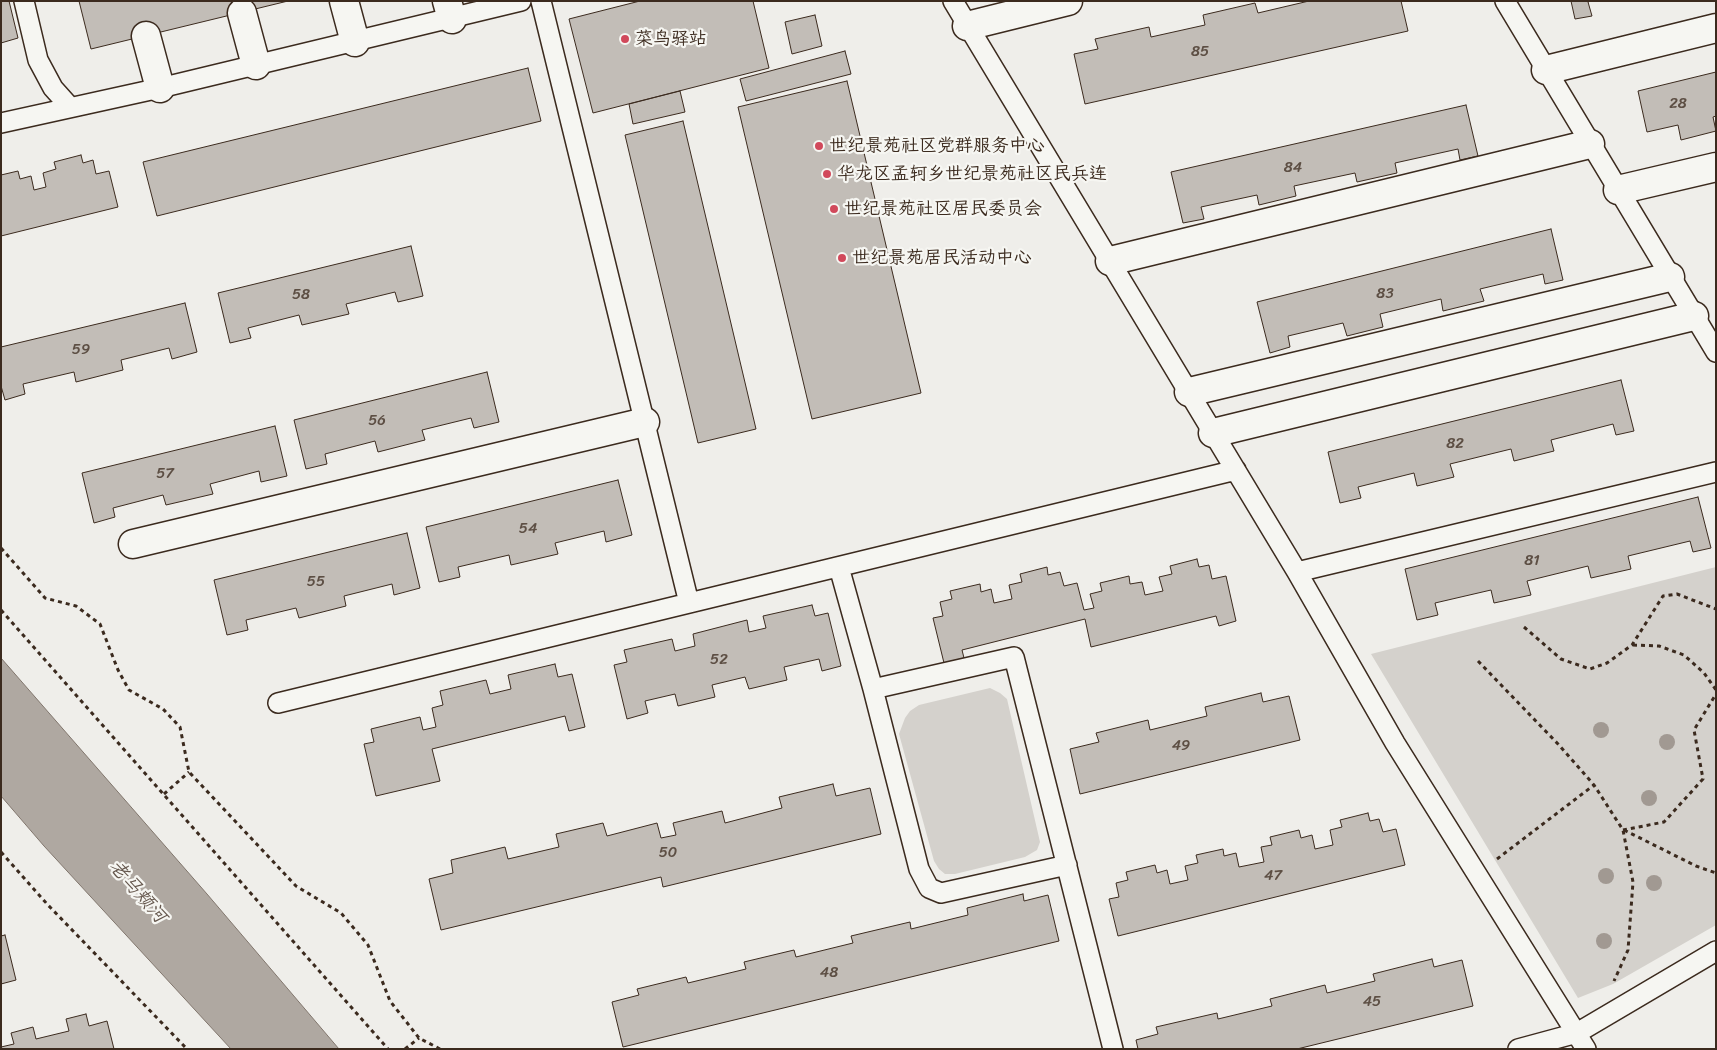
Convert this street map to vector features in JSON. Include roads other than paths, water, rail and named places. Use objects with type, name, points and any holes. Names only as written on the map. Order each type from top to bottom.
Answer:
[{"type":"street","points":[[344,1],[355,42]]},
{"type":"street","points":[[967,26],[1068,1]]},
{"type":"street","points":[[242,12],[256,65]]},
{"type":"street","points":[[1546,70],[1716,28]]},
{"type":"street","points":[[146,36],[160,88]]},
{"type":"street","points":[[1110,261],[1590,144]]},
{"type":"street","points":[[1618,190],[1716,167]]},
{"type":"street","points":[[1189,392],[1670,277]]},
{"type":"street","points":[[1213,433],[1694,316]]},
{"type":"street","points":[[133,544],[645,422]]},
{"type":"lane","points":[[24,1],[38,60],[53,88],[70,107]]},
{"type":"lane","points":[[1,123],[355,42],[449,10],[521,1]]},
{"type":"lane","points":[[541,1],[689,603]]},
{"type":"lane","points":[[953,1],[1298,572],[1395,744],[1582,1041]]},
{"type":"lane","points":[[1505,1],[1716,352]]},
{"type":"lane","points":[[278,703],[1236,470]]},
{"type":"lane","points":[[1298,572],[1716,472]]},
{"type":"lane","points":[[839,567],[873,689],[919,869],[929,888],[941,893],[1067,865]]},
{"type":"lane","points":[[873,689],[1014,657],[1113,1049]]},
{"type":"lane","points":[[1518,1049],[1582,1041],[1716,951]]},
{"type":"water","name":"老马颊河","points":[[1,658],[207,894],[339,1049],[231,1049],[44,846],[1,796]]},
{"type":"place","name":"菜鸟驿站","points":[[625,39]]},
{"type":"place","name":"世纪景苑社区党群服务中心","points":[[819,146]]},
{"type":"place","name":"华龙区孟轲乡世纪景苑社区民兵连","points":[[827,174]]},
{"type":"place","name":"世纪景苑社区居民委员会","points":[[834,209]]},
{"type":"place","name":"世纪景苑居民活动中心","points":[[842,258]]}]
